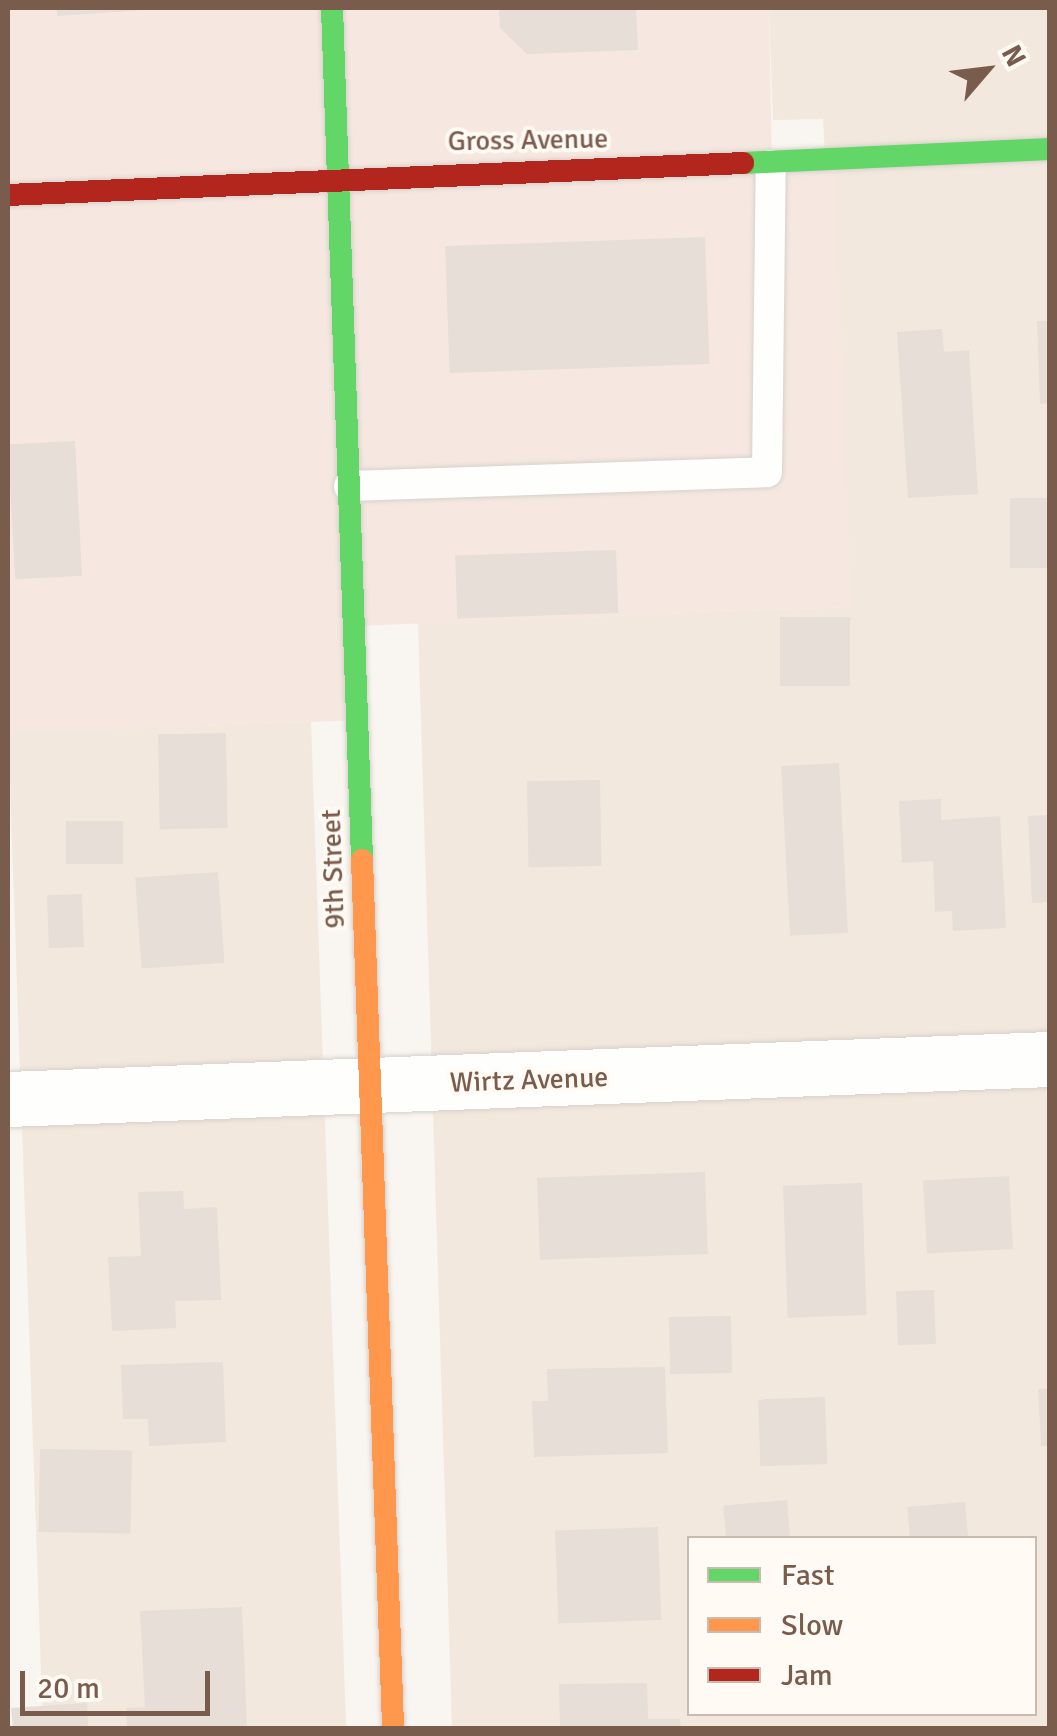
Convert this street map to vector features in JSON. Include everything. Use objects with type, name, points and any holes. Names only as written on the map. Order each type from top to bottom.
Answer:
[{"type":"street","name":"9th Street","points":[[332,8],[392,1728]]},
{"type":"street","name":"Gross Avenue","points":[[8,195],[338,175],[772,164],[1050,149]]},
{"type":"street","name":"Wirtz Avenue","points":[[8,1099],[1050,1059]]},
{"type":"lane","points":[[349,486],[767,472],[772,164]]},
{"type":"shaded area","points":[[8,8],[769,8],[772,164],[834,159],[851,607],[355,626],[358,720],[8,734]]},
{"type":"shaded area","points":[[769,8],[1049,8],[1049,1728],[452,1728],[418,623],[850,607],[823,119],[773,120]]},
{"type":"shaded area","points":[[311,722],[346,1728],[43,1728],[8,733]]},
{"type":"building","points":[[57,8],[143,8],[143,10],[57,16]]},
{"type":"building","points":[[499,8],[636,8],[638,50],[527,54],[500,28]]},
{"type":"building","points":[[705,237],[709,364],[450,373],[445,246]]},
{"type":"building","points":[[1037,321],[1050,321],[1050,403],[1040,404]]},
{"type":"building","points":[[942,329],[944,352],[969,350],[978,494],[908,498],[897,332]]},
{"type":"building","points":[[75,441],[82,576],[15,579],[8,445]]},
{"type":"building","points":[[1010,498],[1050,498],[1050,568],[1010,568]]},
{"type":"building","points":[[616,550],[618,613],[457,619],[455,556]]},
{"type":"building","points":[[780,617],[850,617],[850,686],[780,686]]},
{"type":"building","points":[[226,733],[228,828],[160,829],[158,734]]},
{"type":"building","points":[[839,763],[848,933],[790,936],[781,766]]},
{"type":"building","points":[[600,780],[602,866],[529,867],[527,781]]},
{"type":"building","points":[[941,799],[941,820],[1000,816],[1006,928],[953,931],[952,911],[935,912],[933,861],[902,863],[899,801]]},
{"type":"building","points":[[1050,815],[1050,902],[1032,903],[1028,816]]},
{"type":"building","points":[[66,821],[123,821],[123,864],[66,864]]},
{"type":"building","points":[[218,872],[224,963],[142,969],[135,878]]},
{"type":"building","points":[[82,894],[84,947],[49,948],[47,895]]},
{"type":"building","points":[[705,1172],[708,1254],[540,1260],[537,1178]]},
{"type":"building","points":[[1009,1176],[1013,1249],[927,1253],[923,1181]]},
{"type":"building","points":[[862,1183],[867,1315],[788,1318],[783,1186]]},
{"type":"building","points":[[183,1191],[184,1209],[217,1207],[221,1300],[175,1301],[176,1328],[112,1331],[108,1257],[141,1256],[138,1192]]},
{"type":"building","points":[[934,1290],[936,1344],[898,1345],[896,1291]]},
{"type":"building","points":[[731,1316],[732,1373],[670,1374],[669,1317]]},
{"type":"building","points":[[223,1362],[226,1442],[149,1446],[148,1419],[123,1419],[121,1365]]},
{"type":"building","points":[[665,1367],[668,1453],[534,1457],[532,1401],[548,1401],[547,1369]]},
{"type":"building","points":[[1038,1389],[1050,1389],[1050,1446],[1041,1446]]},
{"type":"building","points":[[825,1397],[827,1464],[760,1466],[758,1399]]},
{"type":"building","points":[[40,1449],[132,1451],[131,1534],[39,1532]]},
{"type":"building","points":[[787,1500],[790,1536],[726,1536],[723,1506]]},
{"type":"building","points":[[965,1502],[968,1536],[910,1536],[907,1507]]},
{"type":"building","points":[[658,1527],[661,1620],[558,1624],[555,1531]]},
{"type":"building","points":[[242,1607],[247,1728],[127,1728],[126,1708],[145,1707],[140,1611]]},
{"type":"building","points":[[647,1683],[648,1719],[680,1719],[681,1728],[560,1728],[559,1684]]},
{"type":"building","points":[[87,1703],[88,1728],[13,1728],[11,1708]]},
{"type":"traffic: fast","points":[[332,8],[362,860]]},
{"type":"traffic: fast","points":[[743,163],[1050,149]]},
{"type":"traffic: slow","points":[[362,860],[393,1728]]},
{"type":"traffic: jam","points":[[8,195],[743,163]]}]
